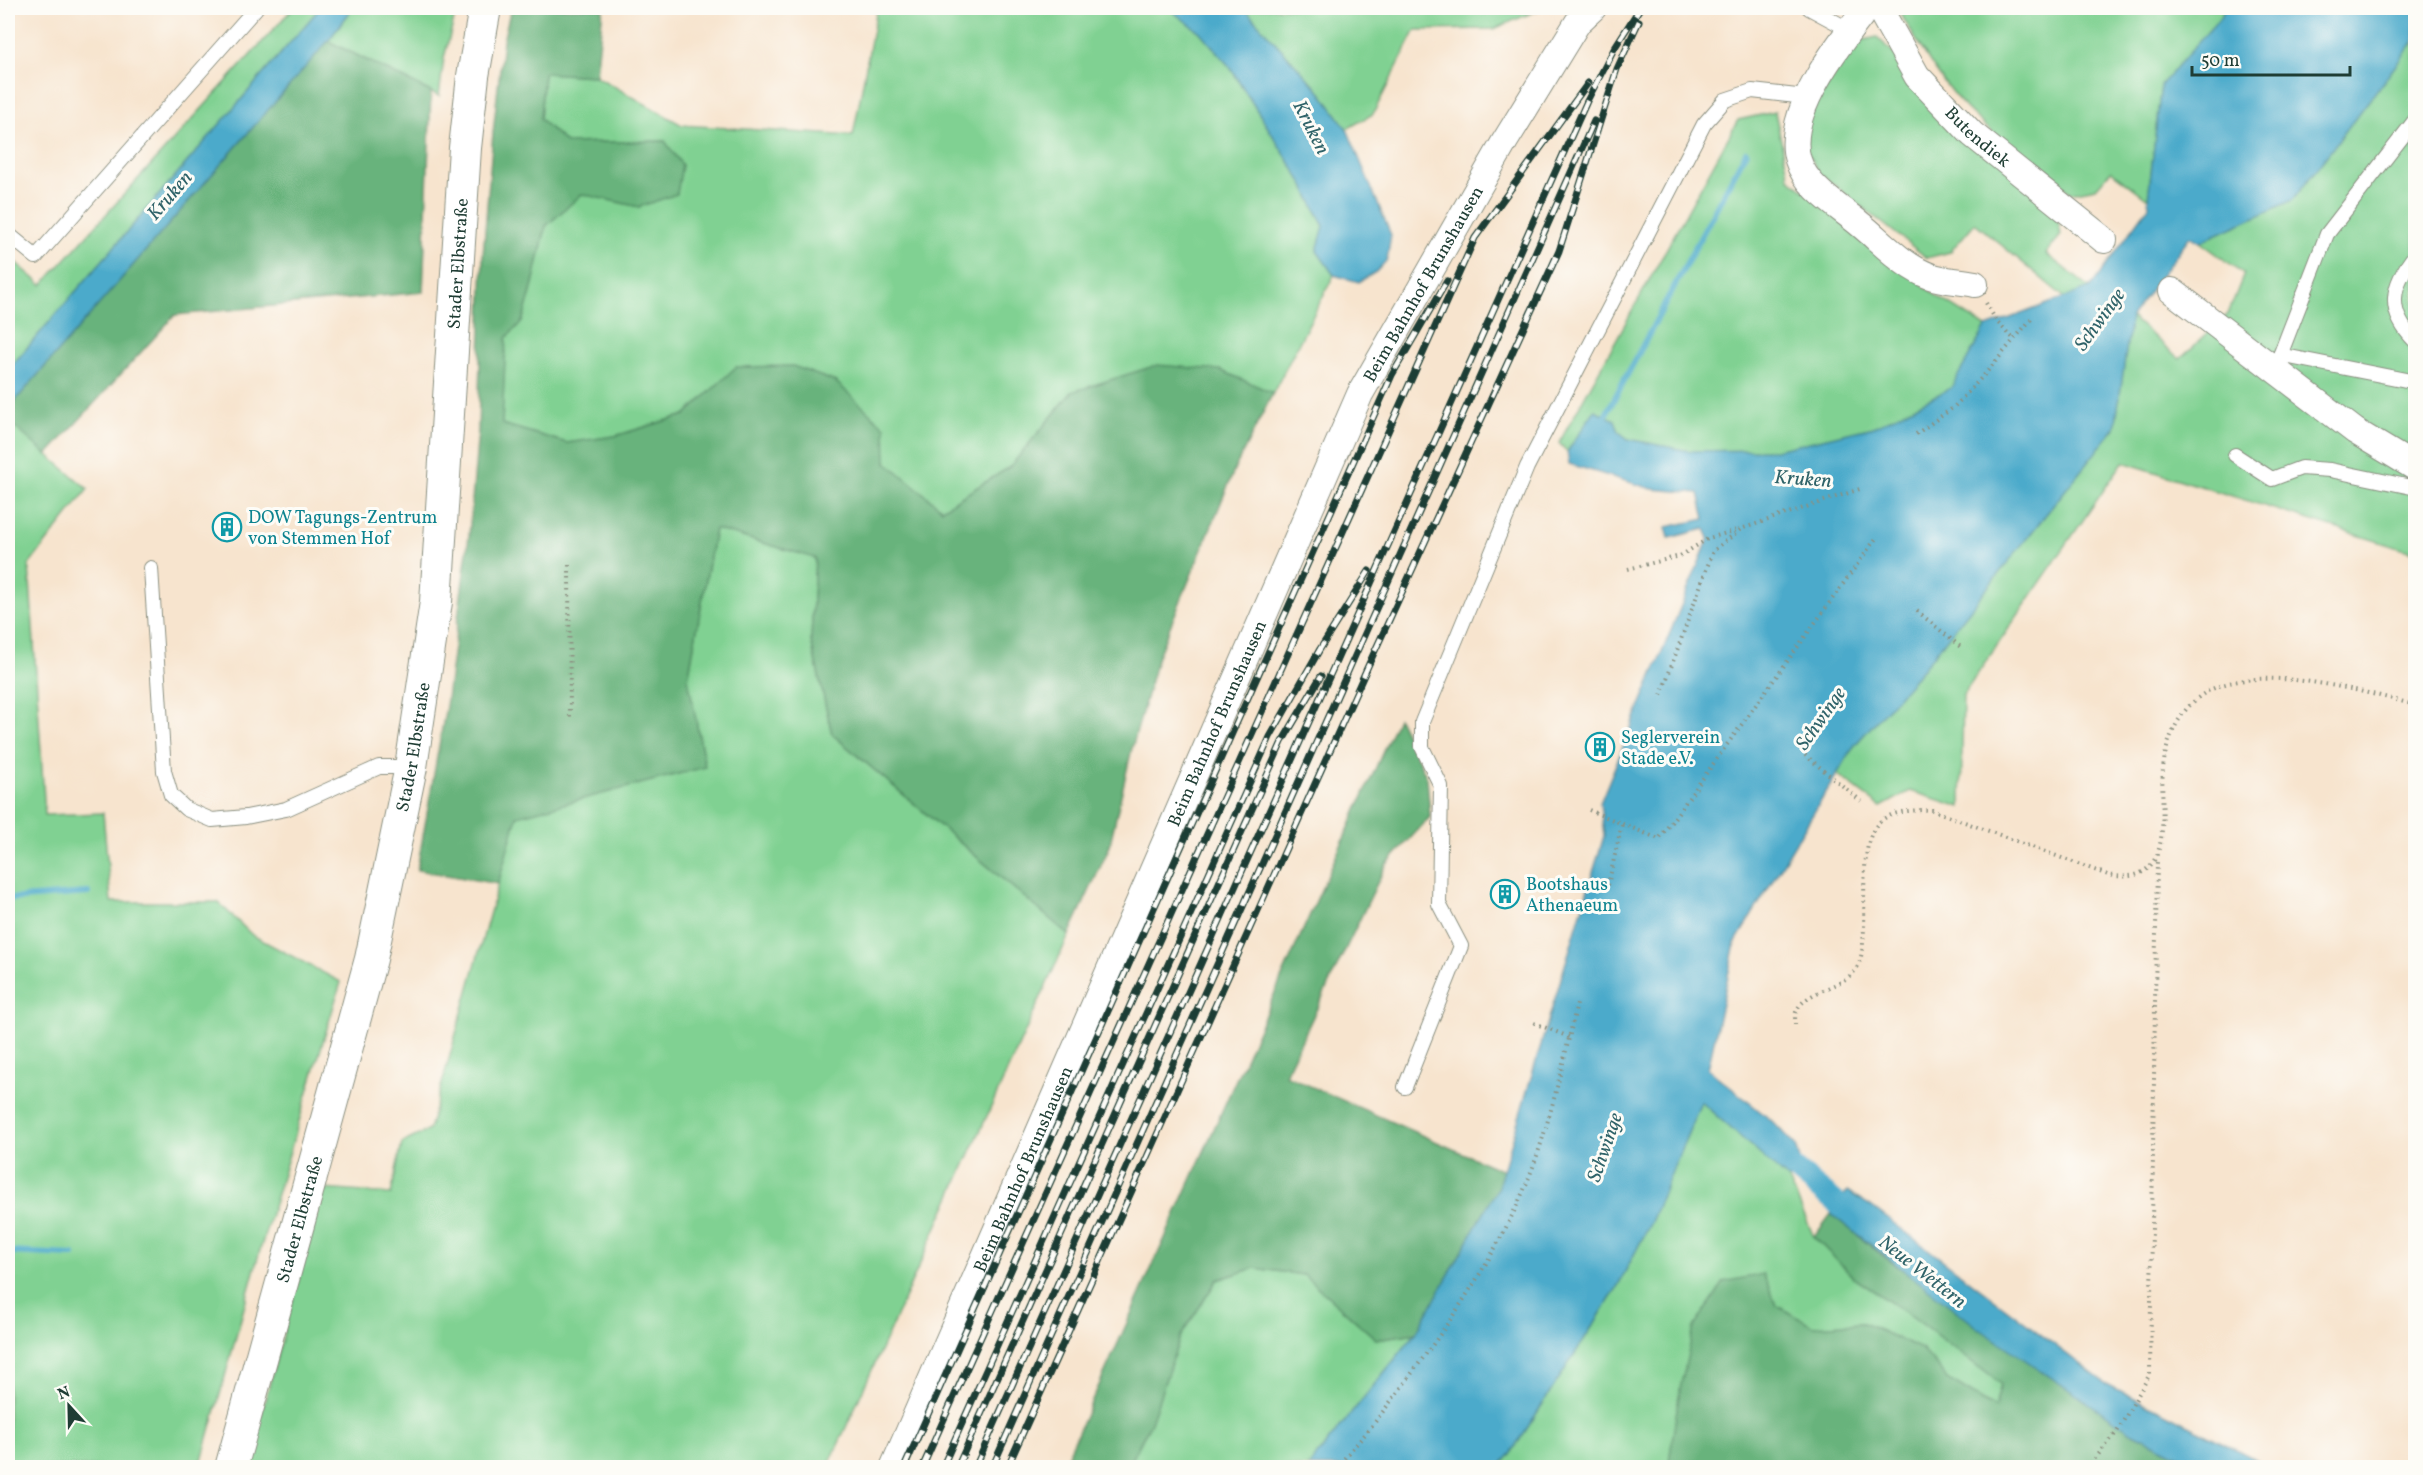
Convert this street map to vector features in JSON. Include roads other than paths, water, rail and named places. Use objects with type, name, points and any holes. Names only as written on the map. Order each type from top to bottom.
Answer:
[{"type":"street","name":"Stader Elbstraße","points":[[231,1467],[370,959],[411,767],[436,602],[465,147],[484,8]]},
{"type":"street","name":"Beim Bahnhof Brunshausen","points":[[893,1467],[1360,394],[1505,141],[1578,22],[1593,8]]},
{"type":"street","points":[[1867,8],[1806,97],[1795,133],[1798,161],[1813,185],[1906,262],[1930,276],[1975,284]]},
{"type":"street","name":"Butendiek","points":[[1879,8],[1917,76],[1972,134],[2104,240]]},
{"type":"street","points":[[2172,291],[2277,363],[2355,431],[2415,468]]},
{"type":"lane","points":[[8,234],[36,257],[256,8]]},
{"type":"lane","points":[[1809,8],[1850,30]]},
{"type":"lane","points":[[1405,1087],[1461,946],[1439,904],[1441,786],[1422,747],[1422,722],[1527,467],[1704,124],[1725,100],[1752,91],[1806,97]]},
{"type":"lane","points":[[2415,119],[2327,234],[2277,363],[2415,382]]},
{"type":"lane","points":[[2415,254],[2397,280],[2395,297],[2397,316],[2407,334],[2415,342]]},
{"type":"lane","points":[[2235,455],[2272,479],[2301,468],[2330,470],[2415,488]]},
{"type":"lane","points":[[151,568],[164,771],[171,795],[186,810],[212,820],[246,817],[286,809],[379,767],[411,767]]},
{"type":"water","name":"Kruken","points":[[320,8],[353,8],[328,41],[8,409],[8,370]]},
{"type":"water","name":"Kruken","points":[[1168,8],[1244,8],[1322,94],[1347,129],[1391,235],[1387,260],[1376,272],[1359,282],[1334,275],[1317,251],[1324,226],[1302,182],[1230,67],[1200,32]]},
{"type":"water","points":[[2226,8],[2415,8],[2415,40],[2293,200],[2200,242],[2190,236],[2131,317],[2115,428],[1920,672],[1854,746],[1735,943],[1708,1069],[1772,1121],[1796,1146],[1801,1163],[1789,1180],[1701,1102],[1651,1222],[1615,1291],[1510,1455],[1499,1467],[1308,1467],[1416,1333],[1498,1187],[1604,836],[1600,803],[1709,538],[1705,529],[1669,538],[1666,527],[1705,519],[1699,493],[1652,489],[1569,464],[1567,452],[1595,410],[1615,420],[1619,432],[1628,439],[1689,451],[1776,450],[1874,427],[1951,388],[1986,327],[2090,288],[2149,206],[2161,85]]},
{"type":"water","points":[[1847,1191],[1871,1206],[2105,1383],[2271,1467],[2203,1467],[2133,1433],[1981,1330],[1831,1214]]},
{"type":"waterway","points":[[1602,422],[1746,152]]},
{"type":"waterway","points":[[8,899],[88,893]]},
{"type":"waterway","name":"Neue Wettern","points":[[1773,1151],[1861,1223]]},
{"type":"waterway","points":[[8,1252],[73,1255]]},
{"type":"railway","points":[[975,1468],[1587,101],[1615,47],[1640,8]]},
{"type":"railway","points":[[1007,1468],[1368,666],[1559,251],[1617,69],[1639,21]]},
{"type":"railway","points":[[922,1468],[1475,238],[1588,83]]},
{"type":"railway","points":[[992,1468],[1594,121]]},
{"type":"railway","points":[[904,1468],[1392,375],[1447,281]]},
{"type":"railway","points":[[942,1468],[1270,737],[1320,649],[1369,571]]},
{"type":"railway","points":[[957,1468],[1282,742],[1321,676]]},
{"type":"place","name":"DOW Tagungs-Zentrum von Stemmen Hof","points":[[227,527]]},
{"type":"place","name":"Seglerverein Stade e.V.","points":[[1600,747]]},
{"type":"place","name":"Bootshaus Athenaeum","points":[[1505,894]]},
{"type":"water label","name":"Schwinge","points":[[2099,319]]},
{"type":"water label","name":"Schwinge","points":[[1820,718]]},
{"type":"water label","name":"Schwinge","points":[[1604,1147]]}]
